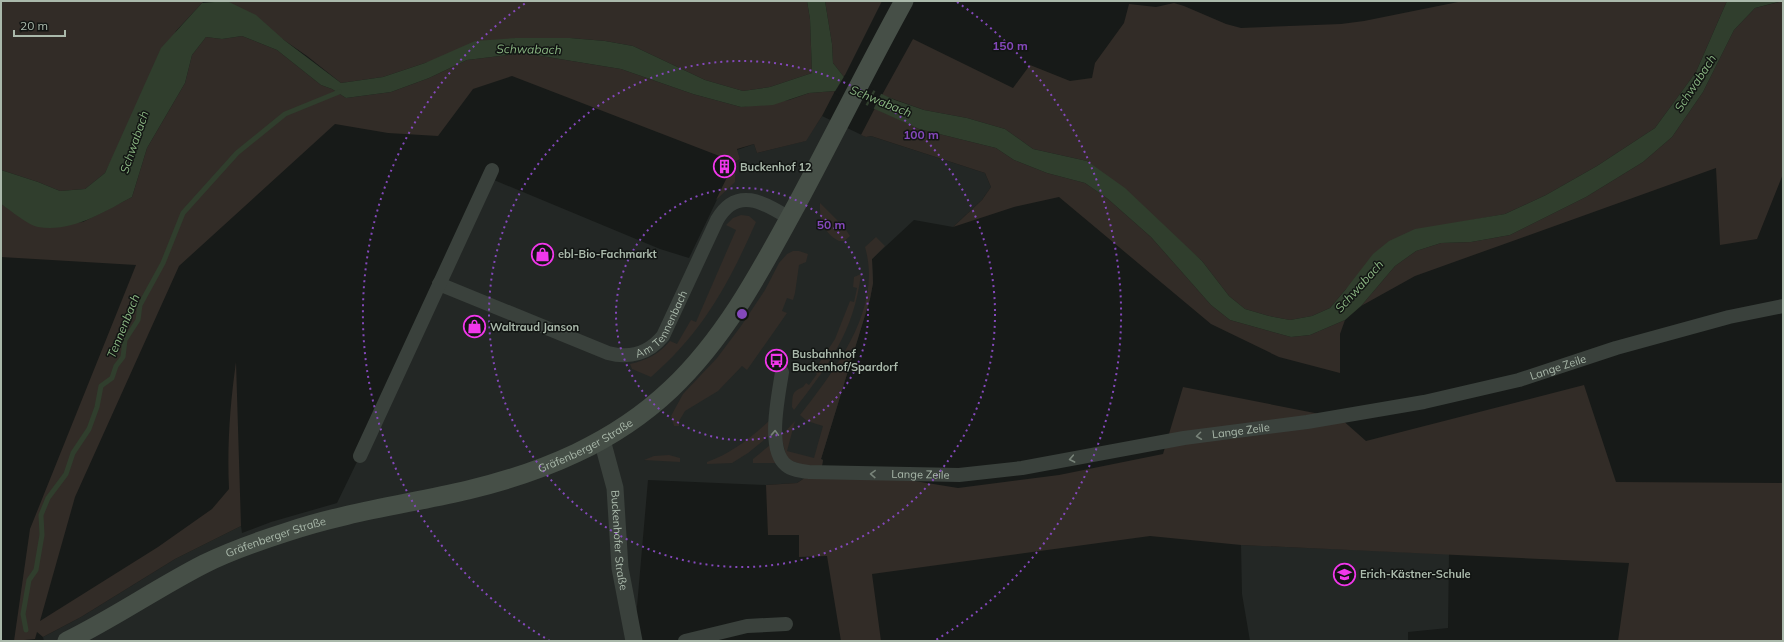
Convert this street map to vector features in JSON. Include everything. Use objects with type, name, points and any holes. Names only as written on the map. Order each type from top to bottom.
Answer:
[{"type":"main road","name":"Gräfenberger Straße","points":[[67,641],[99,625],[204,564],[241,548],[288,531],[326,521],[467,490],[515,477],[558,462],[602,440],[662,397],[696,362],[738,308],[789,218],[904,1]]},
{"type":"street","points":[[360,456],[492,170]]},
{"type":"street","name":"Am Tennenbach","points":[[439,284],[608,354],[622,356],[635,355],[650,349],[663,336],[717,220],[728,206],[739,201],[756,201],[770,205],[789,218]]},
{"type":"street","name":"Lange Zeile","points":[[782,372],[775,436],[777,453],[781,460],[790,467],[809,472],[959,475],[1044,465],[1184,438],[1307,422],[1424,402],[1519,380],[1616,348],[1698,325],[1756,310],[1783,306]]},
{"type":"street","name":"Buckenhofer Straße","points":[[602,440],[615,488],[620,568],[634,641]]},
{"type":"street","points":[[685,641],[747,626],[786,624]]},
{"type":"shaded area","points":[[1,1],[204,1],[176,31],[105,173],[85,189],[60,191],[1,170]]},
{"type":"shaded area","points":[[227,1],[807,1],[810,19],[812,73],[770,87],[743,91],[705,80],[633,46],[605,41],[570,38],[516,38],[425,63],[383,77],[341,83],[307,56]]},
{"type":"shaded area","points":[[825,1],[882,1],[844,77],[833,63],[832,44]]},
{"type":"shaded area","points":[[1463,1],[1727,1],[1696,72],[1655,128],[1597,166],[1546,195],[1505,214],[1450,224],[1346,289],[1330,308],[1312,316],[1290,320],[1245,309],[1229,296],[1202,261],[1087,161],[1033,149],[1005,129],[967,118],[924,110],[882,95],[913,39],[1013,88],[1030,65],[1070,81],[1092,78],[1095,63],[1124,23],[1129,4],[1156,7],[1174,3],[1226,24],[1241,28],[1341,24],[1364,21]]},
{"type":"shaded area","points":[[1783,1],[1783,174],[1757,239],[1720,245],[1716,168],[1415,276],[1361,306],[1395,266],[1416,251],[1441,243],[1471,242],[1510,235],[1586,197],[1643,162],[1672,137],[1703,92],[1734,30],[1755,8]]},
{"type":"shaded area","points":[[242,36],[277,50],[321,85],[332,89],[346,98],[391,92],[429,78],[467,60],[523,53],[621,69],[693,94],[741,107],[789,100],[809,93],[835,91],[822,116],[806,141],[757,153],[754,144],[737,149],[740,159],[735,162],[512,76],[473,89],[438,136],[388,133],[335,124],[179,266],[75,497],[40,621],[158,547],[212,509],[229,489],[228,457],[232,394],[236,362],[241,526],[175,559],[81,617],[43,637],[37,632],[35,639],[14,641],[30,529],[136,265],[1,257],[1,204],[37,226],[83,222],[132,197],[147,148],[185,83],[192,55],[206,37],[222,39]]},
{"type":"shaded area","points":[[875,108],[919,129],[996,148],[1014,160],[1047,173],[1085,183],[1108,199],[1151,237],[1211,305],[1230,320],[1291,337],[1310,335],[1345,320],[1340,334],[1340,373],[1279,357],[1211,324],[1059,197],[1014,207],[953,227],[982,200],[991,187],[985,173],[871,136],[866,137],[861,135]]},
{"type":"shaded area","points":[[822,116],[866,137],[871,136],[985,173],[991,187],[982,200],[953,227],[914,220],[872,259],[873,283],[870,299],[821,459],[823,460],[822,466],[797,483],[766,485],[648,480],[634,641],[44,641],[43,637],[81,617],[175,559],[241,526],[242,533],[271,522],[337,503],[494,180],[660,249],[689,258],[735,162],[740,159],[737,150],[754,144],[757,153],[805,141]]},
{"type":"shaded area","points":[[730,171],[735,174],[735,182],[716,200]]},
{"type":"shaded area","points":[[820,203],[844,227],[850,236],[844,241],[839,241],[834,238],[826,230],[820,215]]},
{"type":"shaded area","points":[[741,215],[749,216],[756,222],[736,266],[713,306],[686,342],[651,377],[632,369],[630,364],[642,361],[652,356],[662,350],[670,341],[677,344],[691,320],[696,322],[736,230],[726,225],[733,218]]},
{"type":"shaded area","points":[[876,237],[885,246],[872,259],[873,283],[870,299],[821,459],[823,460],[822,466],[958,488],[1059,475],[1163,454],[1183,387],[1340,418],[1366,441],[1584,385],[1616,482],[1783,483],[1783,641],[1618,641],[1629,563],[1241,545],[1150,536],[872,574],[881,641],[841,641],[827,556],[799,557],[799,535],[768,535],[766,485],[797,483],[821,467],[803,465],[787,459],[781,436],[795,421],[787,451],[814,458],[823,426],[807,421],[800,415],[841,358],[862,316],[867,293],[869,270],[865,247]]},
{"type":"shaded area","points":[[793,251],[808,254],[806,262],[799,265],[793,300],[787,298],[782,311],[787,313],[747,370],[742,366],[718,391],[685,411],[679,421],[679,426],[674,426],[671,416],[683,394],[717,358],[765,290],[779,263],[787,254]]},
{"type":"shaded area","points":[[861,274],[858,295],[846,331],[828,363],[794,410],[792,407],[793,394],[806,383],[809,385],[817,374],[814,371],[835,339],[850,301],[854,302],[857,288],[853,287],[854,277]]},
{"type":"shaded area","points":[[771,419],[770,435],[748,453],[732,463],[707,464],[707,462],[725,454],[741,444]]},
{"type":"shaded area","points":[[770,445],[777,463],[753,463],[753,459]]},
{"type":"shaded area","points":[[669,455],[680,458],[680,462],[644,460],[654,456]]},
{"type":"shaded area","name":"Erich-Kästner-Schule","points":[[1241,545],[1449,554],[1448,628],[1408,632],[1408,641],[1250,641],[1242,594]]},
{"type":"water","name":"Schwabach","points":[[227,1],[256,15],[284,40],[341,83],[383,77],[425,63],[475,41],[516,38],[570,38],[605,41],[633,46],[705,80],[743,91],[770,87],[812,73],[810,19],[807,1],[825,1],[832,44],[833,63],[844,77],[895,100],[924,110],[967,118],[1005,129],[1033,149],[1087,161],[1125,188],[1202,261],[1229,296],[1245,309],[1290,320],[1312,316],[1330,308],[1373,254],[1389,241],[1415,229],[1505,214],[1546,195],[1597,166],[1655,128],[1696,72],[1727,1],[1782,1],[1755,8],[1734,30],[1703,92],[1672,137],[1643,162],[1586,197],[1510,235],[1471,242],[1441,243],[1416,251],[1395,266],[1361,306],[1345,320],[1310,335],[1291,337],[1230,320],[1211,305],[1151,237],[1108,199],[1085,183],[1047,173],[1014,160],[996,148],[919,129],[835,91],[809,93],[773,105],[741,107],[693,94],[621,69],[523,53],[467,60],[429,78],[391,92],[346,98],[332,89],[321,85],[277,50],[242,36],[222,39],[206,37],[192,55],[185,83],[147,148],[132,197],[87,220],[63,227],[50,228],[34,226],[1,204],[1,170],[60,191],[85,189],[105,173],[161,48],[202,3]]},
{"type":"pier","points":[[845,75],[874,89],[865,106],[834,93]]},
{"type":"pier","points":[[876,90],[882,92],[873,110],[867,107]]},
{"type":"waterway","name":"Tennenbach","points":[[26,630],[23,614],[29,580],[36,570],[42,535],[41,515],[48,498],[66,474],[73,453],[89,429],[97,407],[101,386],[112,378],[116,366],[123,357],[125,340],[138,320],[140,305],[163,263],[183,213],[237,153],[285,114],[339,92]]},
{"type":"place","name":"Buckenhof 12","points":[[724,167]]},
{"type":"place","name":"ebl-Bio-Fachmarkt","points":[[542,254]]},
{"type":"place","name":"Waltraud Janson","points":[[474,327]]},
{"type":"place","name":"Busbahnhof Buckenhof/Spardorf","points":[[777,360]]},
{"type":"place","name":"Erich-Kästner-Schule","points":[[1345,574]]}]
